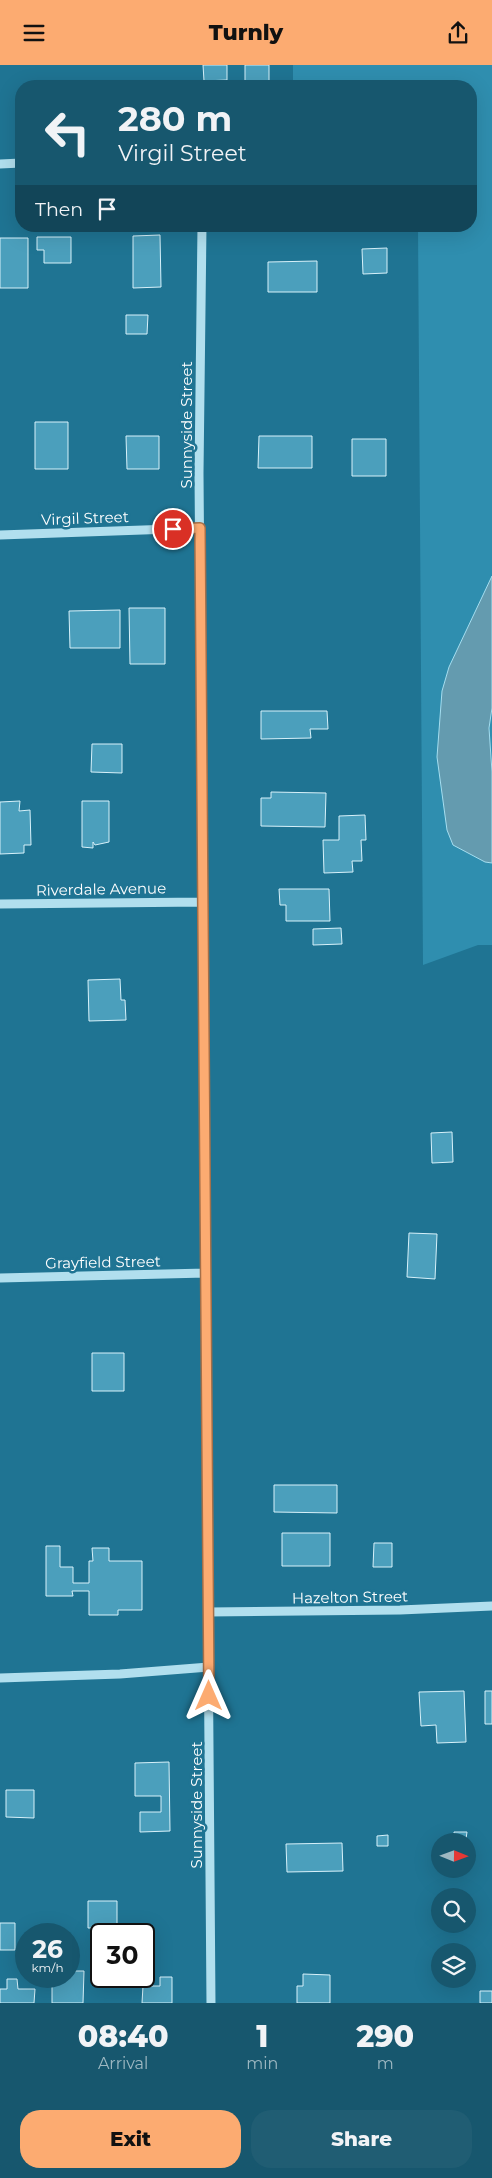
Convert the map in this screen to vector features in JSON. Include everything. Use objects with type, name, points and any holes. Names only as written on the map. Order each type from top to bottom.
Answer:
[{"type":"street","points":[[0,163],[15,163]]},
{"type":"street","name":"Sunnyside Street","points":[[202,232],[200,528],[211,2003]]},
{"type":"street","name":"Virgil Street","points":[[0,535],[200,528]]},
{"type":"street","name":"Riverdale Avenue","points":[[0,905],[203,902]]},
{"type":"street","name":"Grayfield Street","points":[[0,1278],[206,1273]]},
{"type":"street","name":"Hazelton Street","points":[[208,1612],[400,1610],[492,1606]]},
{"type":"street","points":[[0,1678],[120,1674],[209,1667]]},
{"type":"shaded area","points":[[293,65],[492,65],[492,945],[478,945],[423,965],[418,232],[477,232],[477,80],[293,80]]},
{"type":"shaded area","points":[[492,576],[492,708],[489,728],[492,772],[492,863],[485,862],[453,845],[447,830],[437,757],[442,691],[449,667]]},
{"type":"building","points":[[203,65],[227,65],[227,80],[204,80]]},
{"type":"building","points":[[245,65],[269,65],[269,80],[245,80]]},
{"type":"building","points":[[160,235],[161,287],[133,288],[133,236]]},
{"type":"building","points":[[37,237],[71,237],[71,263],[44,263],[44,250],[37,250]]},
{"type":"building","points":[[0,238],[28,238],[28,288],[0,288]]},
{"type":"building","points":[[387,248],[387,273],[363,274],[362,249]]},
{"type":"building","points":[[317,261],[317,292],[268,292],[268,262]]},
{"type":"building","points":[[126,315],[148,315],[147,334],[126,334]]},
{"type":"building","points":[[35,422],[68,422],[68,469],[35,469]]},
{"type":"building","points":[[126,436],[159,436],[159,469],[127,469]]},
{"type":"building","points":[[259,436],[312,436],[312,468],[258,468]]},
{"type":"building","points":[[352,439],[386,439],[386,476],[352,476]]},
{"type":"building","points":[[129,608],[165,608],[165,664],[130,664]]},
{"type":"building","points":[[120,610],[120,648],[70,648],[69,611]]},
{"type":"building","points":[[261,711],[327,711],[328,729],[310,729],[311,738],[261,739]]},
{"type":"building","points":[[92,744],[122,744],[122,773],[91,772]]},
{"type":"building","points":[[271,792],[326,793],[325,827],[261,826],[261,798],[271,798]]},
{"type":"building","points":[[20,801],[19,811],[30,810],[31,845],[24,845],[24,853],[0,854],[0,802]]},
{"type":"building","points":[[82,801],[109,801],[109,842],[95,845],[93,842],[93,848],[82,847]]},
{"type":"building","points":[[365,815],[366,840],[361,840],[362,861],[352,861],[353,872],[324,873],[323,840],[339,840],[339,816]]},
{"type":"building","points":[[279,889],[329,889],[330,921],[286,921],[286,905],[280,905]]},
{"type":"building","points":[[341,928],[342,944],[313,945],[313,929]]},
{"type":"building","points":[[120,979],[121,1000],[125,1000],[126,1020],[89,1021],[88,980]]},
{"type":"building","points":[[452,1132],[453,1162],[432,1163],[431,1133]]},
{"type":"building","points":[[409,1233],[437,1234],[435,1279],[407,1277]]},
{"type":"building","points":[[92,1353],[124,1353],[124,1391],[92,1391]]},
{"type":"building","points":[[274,1485],[337,1485],[337,1513],[274,1512]]},
{"type":"building","points":[[282,1533],[330,1533],[330,1566],[282,1566]]},
{"type":"building","points":[[374,1543],[392,1543],[392,1567],[373,1567]]},
{"type":"building","points":[[46,1546],[60,1546],[60,1567],[73,1567],[73,1583],[89,1583],[89,1561],[93,1561],[92,1548],[109,1548],[109,1561],[142,1561],[142,1610],[118,1610],[118,1615],[89,1615],[89,1591],[72,1591],[73,1596],[46,1596]]},
{"type":"building","points":[[464,1691],[466,1742],[437,1743],[436,1725],[421,1726],[419,1692]]},
{"type":"building","points":[[485,1691],[492,1691],[492,1724],[485,1724]]},
{"type":"building","points":[[169,1762],[170,1831],[140,1832],[140,1812],[161,1812],[161,1796],[135,1796],[135,1763]]},
{"type":"building","points":[[6,1790],[34,1790],[34,1818],[6,1817]]},
{"type":"building","points":[[388,1835],[388,1846],[377,1846],[377,1836]]},
{"type":"building","points":[[342,1843],[343,1871],[287,1872],[286,1844]]},
{"type":"building","points":[[88,1901],[117,1901],[117,1923],[90,1923],[90,1928],[88,1928]]},
{"type":"building","points":[[0,1923],[15,1923],[15,1950],[0,1950]]},
{"type":"building","points":[[80,1971],[84,1971],[83,2003],[52,2003],[52,1988],[80,1988]]},
{"type":"building","points":[[303,1974],[330,1975],[330,2003],[297,2003],[297,1986],[303,1986]]},
{"type":"building","points":[[160,1977],[172,1977],[172,2003],[142,2003],[143,1988],[160,1986]]},
{"type":"building","points":[[7,1979],[15,1979],[15,1988],[35,1989],[34,2003],[0,2003],[0,1989],[7,1989]]},
{"type":"building","points":[[480,1991],[492,1991],[492,2003],[480,2003]]},
{"type":"route","points":[[173,529],[200,528],[209,1696]]}]
